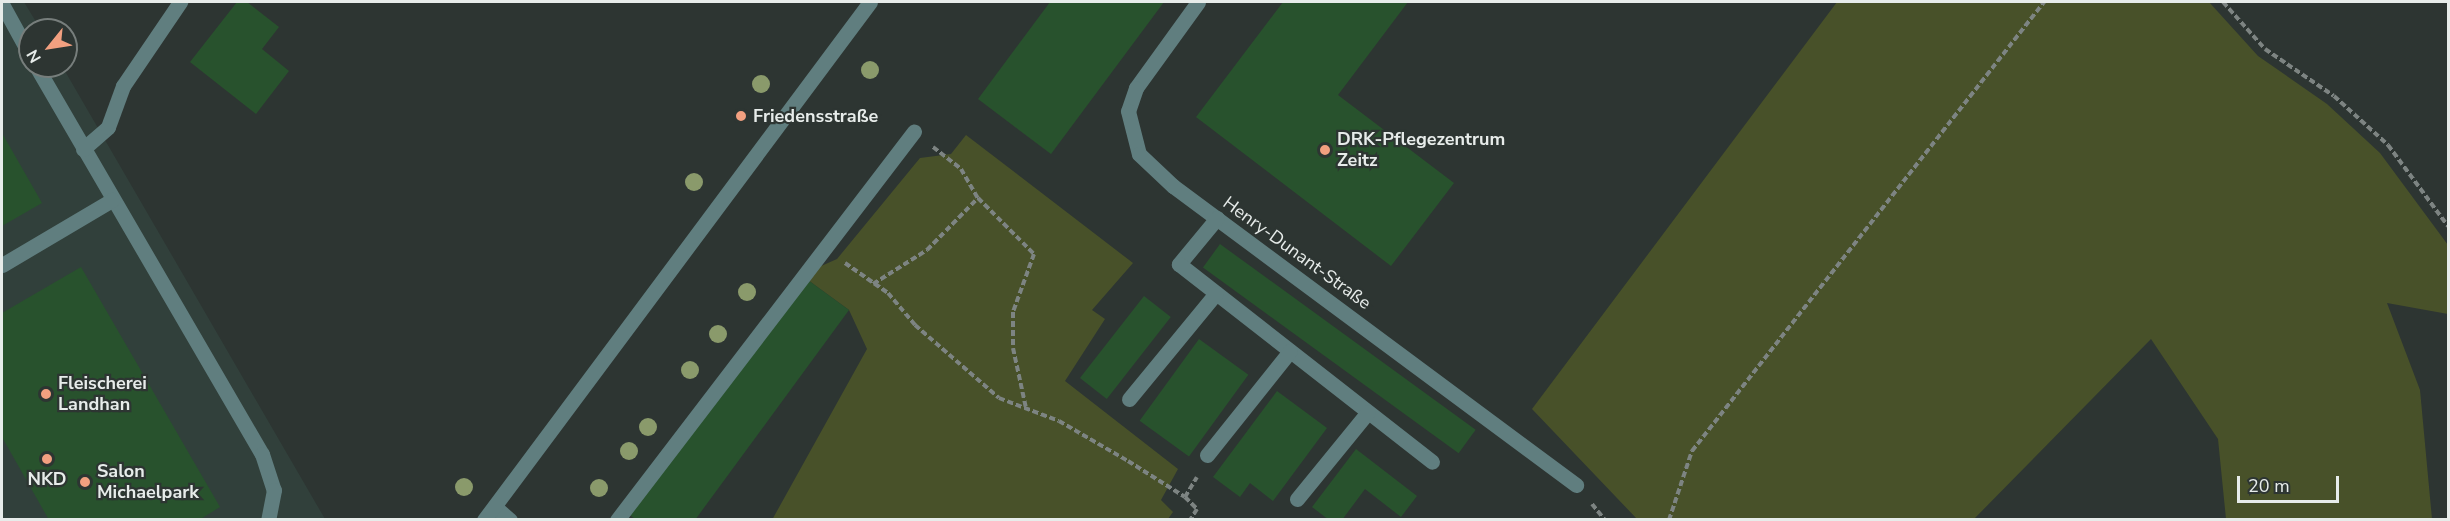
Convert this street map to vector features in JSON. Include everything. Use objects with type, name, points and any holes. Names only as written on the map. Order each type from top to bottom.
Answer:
[{"type":"street","points":[[83,150],[108,127],[123,86],[180,2]]},
{"type":"street","points":[[483,519],[495,507],[870,2]]},
{"type":"street","name":"Henry-Dunant-Straße","points":[[1198,2],[1141,80],[1128,111],[1139,154],[1217,219],[1576,485]]},
{"type":"street","points":[[2,4],[18,33]]},
{"type":"street","points":[[43,78],[262,454],[274,490],[268,519]]},
{"type":"street","points":[[617,519],[822,247],[914,132]]},
{"type":"street","points":[[2,265],[112,200]]},
{"type":"street","points":[[1217,219],[1179,264],[1432,462]]},
{"type":"street","points":[[1129,399],[1216,293]]},
{"type":"street","points":[[1207,455],[1290,351]]},
{"type":"street","points":[[1297,499],[1368,412]]},
{"type":"street","points":[[495,507],[510,519]]},
{"type":"path","points":[[1669,519],[1692,451],[2044,2]]},
{"type":"path","points":[[2223,2],[2265,49],[2334,96],[2388,145],[2448,226]]},
{"type":"path","points":[[914,132],[961,169],[978,198],[1034,254],[1013,312],[1013,348],[1026,408]]},
{"type":"path","points":[[873,284],[927,250],[978,198]]},
{"type":"path","points":[[822,247],[873,284],[960,368],[999,398],[1059,421],[1185,497],[1197,509],[1190,519]]},
{"type":"shaded area","points":[[2,2],[24,2],[34,18],[18,18],[18,78],[69,78],[325,519],[2,519]]},
{"type":"green space","points":[[1837,2],[2209,2],[2258,56],[2327,104],[2380,153],[2448,245],[2448,314],[2387,303],[2420,390],[2432,519],[2226,519],[2218,439],[2151,339],[1974,519],[1637,519],[1532,409]]},
{"type":"green space","points":[[966,135],[1133,263],[1092,310],[1105,319],[1065,381],[1178,469],[1161,500],[1173,512],[1168,519],[772,520],[867,349],[849,310],[801,275],[837,259],[920,158],[951,154]]},
{"type":"building","points":[[237,2],[247,2],[279,27],[262,49],[289,71],[256,114],[190,62]]},
{"type":"building","points":[[1050,2],[1164,2],[1051,154],[978,99]]},
{"type":"building","name":"DRK-Pflegezentrum Zeitz","points":[[1283,2],[1408,2],[1338,95],[1454,183],[1391,266],[1196,117]]},
{"type":"building","points":[[2,133],[42,203],[2,226]]},
{"type":"building","points":[[1220,244],[1476,430],[1459,453],[1203,267]]},
{"type":"building","points":[[81,267],[220,507],[199,520],[49,520],[2,437],[2,313]]},
{"type":"building","points":[[801,275],[849,310],[695,520],[636,520],[626,512]]},
{"type":"building","points":[[1144,296],[1171,317],[1107,399],[1080,378]]},
{"type":"building","points":[[1199,339],[1248,375],[1189,457],[1140,421]]},
{"type":"building","points":[[1277,391],[1327,428],[1273,501],[1250,483],[1240,497],[1213,477]]},
{"type":"building","points":[[1356,449],[1417,496],[1401,517],[1365,489],[1342,520],[1329,520],[1312,507]]},
{"type":"place","name":"Friedensstraße","points":[[741,116]]},
{"type":"place","name":"DRK-Pflegezentrum Zeitz","points":[[1325,150]]},
{"type":"place","name":"Fleischerei Landhan","points":[[46,394]]},
{"type":"place","name":"NKD","points":[[47,459]]},
{"type":"place","name":"Salon Michaelpark","points":[[85,482]]}]
